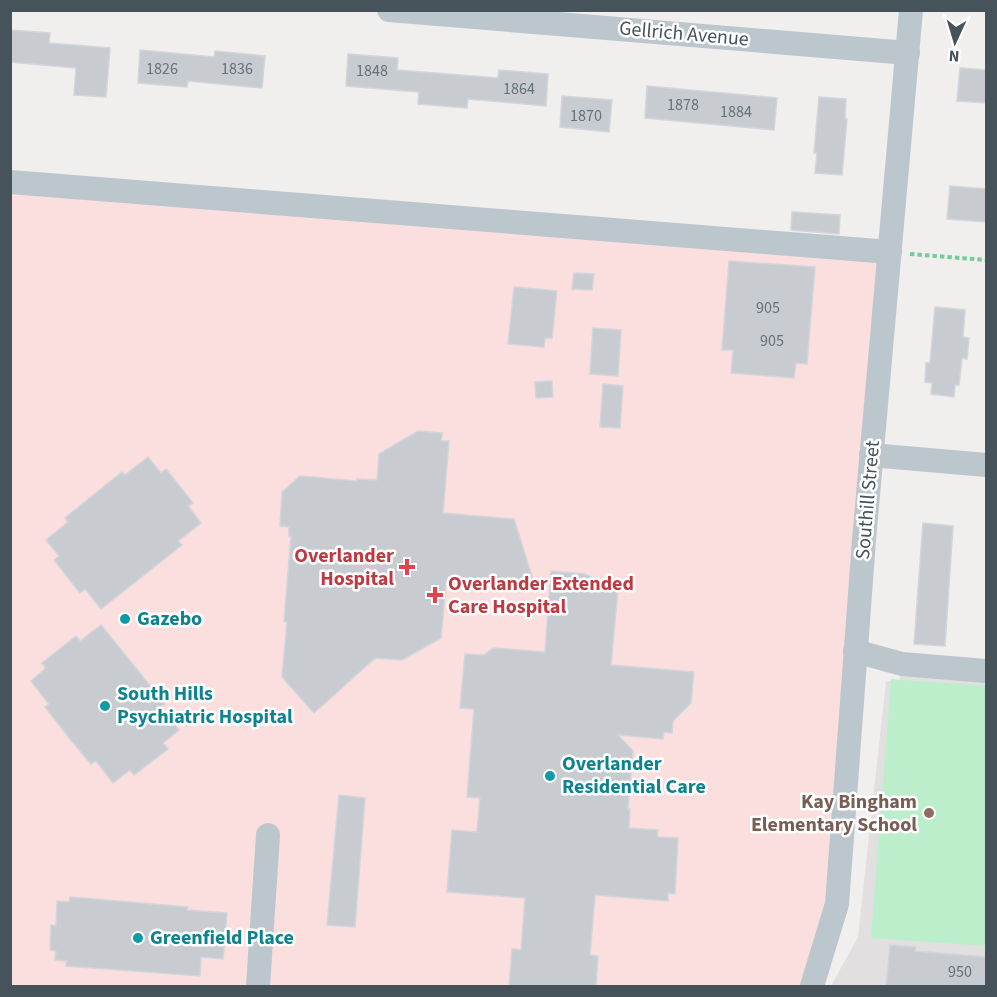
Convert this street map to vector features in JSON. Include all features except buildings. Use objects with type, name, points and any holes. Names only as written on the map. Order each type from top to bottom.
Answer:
[{"type":"street","name":"Gellrich Avenue","points":[[389,10],[908,53]]},
{"type":"street","name":"Southill Street","points":[[812,987],[837,904],[871,455],[911,10]]},
{"type":"street","points":[[10,182],[890,252]]},
{"type":"street","points":[[871,455],[987,465]]},
{"type":"street","points":[[855,651],[902,664],[987,670]]},
{"type":"street","points":[[258,987],[268,835]]},
{"type":"path","points":[[890,252],[987,260]]},
{"type":"shaded area","name":"Overlander Extended Care Hospital","points":[[10,183],[889,261],[837,904],[812,986],[11,986]]},
{"type":"shaded area","name":"Kay Bingham Elementary School","points":[[901,672],[986,679],[986,986],[831,986],[858,937],[886,681],[899,682]]},
{"type":"green space","name":"Kay Bingham Elementary School","points":[[891,679],[986,686],[986,946],[871,938]]},
{"type":"place","name":"Overlander Hospital","points":[[407,567]]},
{"type":"place","name":"Overlander Extended Care Hospital","points":[[435,595]]},
{"type":"place","name":"Gazebo","points":[[125,619]]},
{"type":"place","name":"South Hills Psychiatric Hospital","points":[[105,706]]},
{"type":"place","name":"Overlander Residential Care","points":[[550,776]]},
{"type":"place","name":"Kay Bingham Elementary School","points":[[929,813]]},
{"type":"place","name":"Greenfield Place","points":[[138,938]]}]
